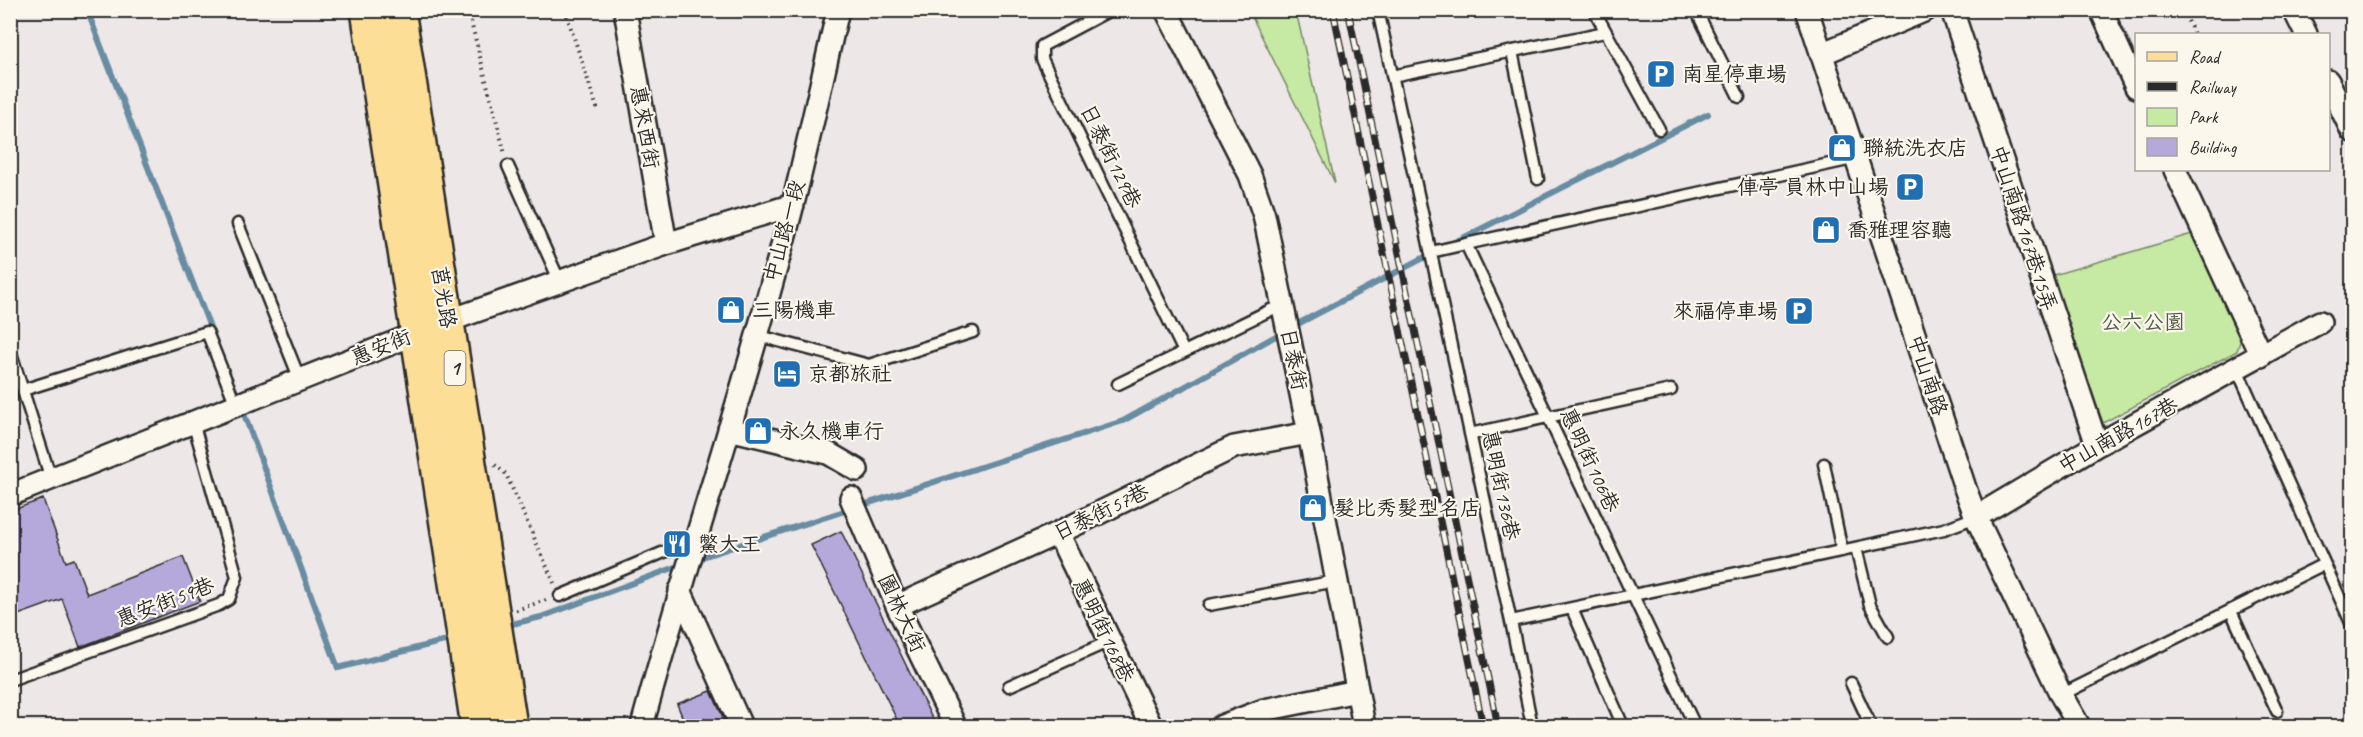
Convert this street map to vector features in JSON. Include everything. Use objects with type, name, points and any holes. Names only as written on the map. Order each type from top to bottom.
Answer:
[{"type":"main road","name":"莒光路","points":[[368,10],[478,726]]},
{"type":"main road","name":"莒光路","points":[[398,10],[510,726]]},
{"type":"street","name":"惠來西街","points":[[625,10],[666,244]]},
{"type":"street","name":"中山路一段","points":[[642,726],[793,205],[838,10]]},
{"type":"street","name":"日泰街","points":[[1166,10],[1250,175],[1264,215],[1309,433],[1364,726]]},
{"type":"street","name":"中山南路","points":[[1807,10],[1976,517],[2061,695],[2079,726]]},
{"type":"street","points":[[1821,54],[1926,10]]},
{"type":"street","name":"中山南路167巷15弄","points":[[1952,10],[2097,446]]},
{"type":"street","points":[[2101,10],[2135,85]]},
{"type":"street","points":[[2294,10],[2306,33]]},
{"type":"street","points":[[2330,85],[2352,131]]},
{"type":"street","points":[[2175,171],[2261,356]]},
{"type":"street","name":"惠安街","points":[[10,495],[448,321],[666,244],[793,205]]},
{"type":"street","name":"中山南路167巷","points":[[1976,517],[2097,446],[2320,322]]},
{"type":"street","points":[[729,429],[828,453],[857,470]]},
{"type":"street","name":"日泰街57巷","points":[[897,606],[1058,533],[1234,447],[1309,433]]},
{"type":"street","name":"園林大街","points":[[851,498],[897,606],[955,726]]},
{"type":"street","name":"惠明街168巷","points":[[1058,533],[1151,726]]},
{"type":"street","points":[[680,590],[741,726]]},
{"type":"street","points":[[1222,726],[1264,710],[1357,691]]},
{"type":"lane","name":"日泰街129巷","points":[[1110,10],[1042,46],[1042,59],[1184,352]]},
{"type":"lane","name":"惠明街136巷","points":[[1378,10],[1532,726]]},
{"type":"lane","points":[[1594,10],[1659,129]]},
{"type":"lane","points":[[1696,10],[1739,97]]},
{"type":"lane","points":[[1392,76],[1605,32]]},
{"type":"lane","points":[[1512,51],[1538,179]]},
{"type":"lane","points":[[1431,252],[1857,158]]},
{"type":"lane","points":[[508,166],[560,282]]},
{"type":"lane","points":[[238,224],[300,380]]},
{"type":"lane","name":"惠明街106巷","points":[[1466,244],[1695,726]]},
{"type":"lane","points":[[1118,384],[1282,304]]},
{"type":"lane","points":[[23,390],[207,332],[236,405]]},
{"type":"lane","points":[[756,335],[869,365],[973,332]]},
{"type":"lane","points":[[10,350],[51,479]]},
{"type":"lane","points":[[2237,369],[2352,625]]},
{"type":"lane","points":[[1470,434],[1671,390]]},
{"type":"lane","name":"惠安街59巷","points":[[10,681],[219,605],[230,598],[237,577],[193,422]]},
{"type":"lane","points":[[1824,464],[1842,551]]},
{"type":"lane","points":[[1511,621],[1944,529],[1976,517]]},
{"type":"lane","points":[[560,596],[696,538]]},
{"type":"lane","points":[[1856,548],[1870,605],[1887,637]]},
{"type":"lane","points":[[2061,695],[2324,564]]},
{"type":"lane","points":[[1209,605],[1336,580]]},
{"type":"lane","points":[[1572,609],[1623,726]]},
{"type":"lane","points":[[2230,611],[2277,711]]},
{"type":"lane","points":[[1009,686],[1110,641]]},
{"type":"lane","points":[[1851,682],[1870,726]]},
{"type":"path","points":[[468,10],[508,166]]},
{"type":"path","points":[[565,10],[598,111]]},
{"type":"path","points":[[2183,10],[2194,33]]},
{"type":"path","points":[[466,441],[506,474],[560,596],[492,617]]},
{"type":"green space","points":[[1249,11],[1296,11],[1335,183]]},
{"type":"green space","name":"公六公園","points":[[2192,234],[2241,338],[2237,351],[2103,423],[2050,276]]},
{"type":"building","points":[[43,499],[66,562],[74,559],[87,594],[183,557],[200,601],[80,647],[62,599],[10,618],[10,511]]},
{"type":"building","points":[[841,531],[936,726],[900,726],[811,545]]},
{"type":"building","points":[[711,691],[727,726],[686,726],[677,704]]},
{"type":"waterway","points":[[87,10],[213,335]]},
{"type":"waterway","points":[[1451,244],[1708,114]]},
{"type":"waterway","points":[[1292,327],[1431,254]]},
{"type":"waterway","points":[[696,559],[1123,421],[1283,332]]},
{"type":"waterway","points":[[241,406],[338,668],[456,638]]},
{"type":"waterway","points":[[504,626],[541,617],[684,564]]},
{"type":"railway","points":[[1333,10],[1483,726]]},
{"type":"railway","points":[[1348,10],[1498,726]]},
{"type":"place","name":"南星停車場","points":[[1661,74]]},
{"type":"place","name":"聯統洗衣店","points":[[1842,148]]},
{"type":"place","name":"俥亭 員林中山場","points":[[1910,187]]},
{"type":"place","name":"喬雅理容聽","points":[[1826,230]]},
{"type":"place","name":"三陽機車","points":[[731,310]]},
{"type":"place","name":"來福停車場","points":[[1799,311]]},
{"type":"place","name":"京都旅社","points":[[787,374]]},
{"type":"place","name":"永久機車行","points":[[758,431]]},
{"type":"place","name":"髮比秀髮型名店","points":[[1313,508]]},
{"type":"place","name":"鱉大王","points":[[677,544]]}]
